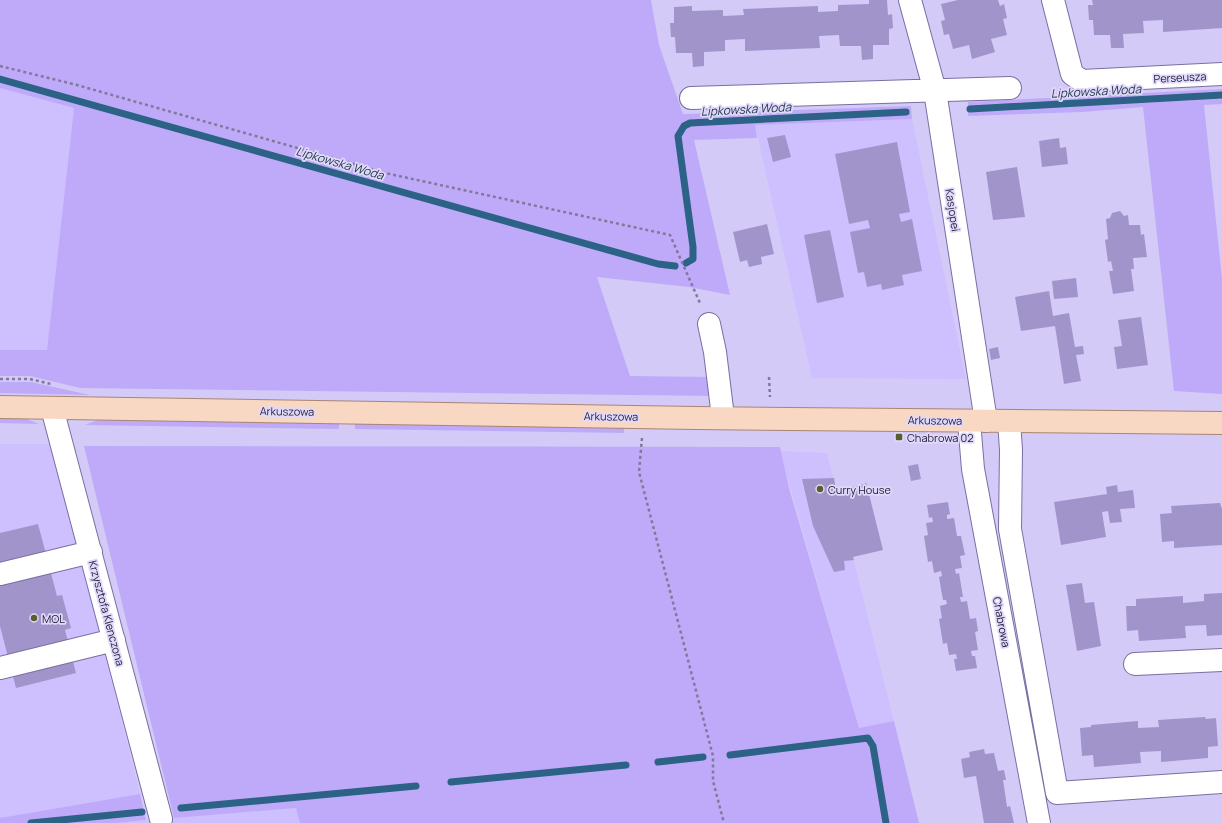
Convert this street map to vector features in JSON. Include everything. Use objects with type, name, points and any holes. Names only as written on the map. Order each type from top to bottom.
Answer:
[{"type":"main road","name":"Arkuszowa","points":[[0,407],[977,421],[1222,423]]},
{"type":"street","name":"Kasjopei","points":[[910,0],[934,91],[977,421]]},
{"type":"street","name":"Perseusza","points":[[1053,0],[1072,74],[1082,81],[1222,74]]},
{"type":"street","points":[[691,98],[1010,88]]},
{"type":"street","points":[[709,324],[715,352],[724,417]]},
{"type":"street","name":"Krzysztofa Klenczona","points":[[52,408],[161,819]]},
{"type":"street","name":"Chabrowa","points":[[977,421],[973,468],[1039,823]]},
{"type":"street","points":[[1009,421],[1011,450],[1010,530],[1057,793],[1222,782]]},
{"type":"street","points":[[0,574],[91,552]]},
{"type":"street","points":[[0,668],[114,640]]},
{"type":"street","points":[[1135,664],[1222,660]]},
{"type":"path","points":[[0,66],[77,85],[385,173],[670,235],[709,324]]},
{"type":"path","points":[[769,377],[770,402]]},
{"type":"path","points":[[642,435],[639,472],[713,756],[713,781],[724,823]]},
{"type":"shaded area","points":[[0,0],[651,0],[659,45],[683,114],[911,106],[912,119],[755,125],[757,138],[694,140],[730,295],[689,287],[597,277],[630,376],[713,377],[714,396],[80,388],[30,376],[0,376],[0,350],[47,350],[74,108],[0,88]]},
{"type":"shaded area","points":[[0,88],[74,108],[47,350],[0,350]]},
{"type":"shaded area","points":[[1222,89],[1222,104],[1204,105],[1222,279],[1222,394],[1174,391],[1143,107],[1083,112],[968,116],[968,102]]},
{"type":"shaded area","points":[[912,119],[966,379],[812,378],[755,125]]},
{"type":"shaded area","points":[[0,382],[31,382],[90,395],[0,393]]},
{"type":"shaded area","points":[[0,418],[24,418],[39,424],[0,423]]},
{"type":"shaded area","points":[[98,420],[339,423],[339,429],[85,425]]},
{"type":"shaded area","points":[[355,423],[624,427],[624,433],[355,429]]},
{"type":"shaded area","points":[[0,444],[51,444],[140,794],[0,818]]},
{"type":"shaded area","points":[[84,446],[780,447],[789,488],[859,728],[894,721],[919,823],[300,823],[296,808],[174,818]]},
{"type":"shaded area","points":[[780,451],[827,453],[894,721],[859,728]]},
{"type":"shaded area","points":[[140,794],[146,820],[116,823],[0,823],[0,818]]},
{"type":"shaded area","points":[[297,808],[300,823],[116,823],[174,818]]},
{"type":"building","points":[[869,0],[887,0],[888,15],[892,14],[893,28],[889,29],[889,45],[873,45],[873,59],[862,60],[861,46],[840,46],[839,35],[819,36],[820,48],[745,51],[745,39],[725,40],[725,51],[704,52],[704,66],[693,67],[692,53],[676,53],[675,37],[671,37],[670,23],[674,23],[674,7],[692,6],[692,11],[723,10],[723,16],[744,15],[743,9],[818,6],[818,12],[838,11],[838,5],[869,4]]},
{"type":"building","points":[[958,0],[998,0],[1000,6],[1004,4],[1007,18],[1003,19],[1007,35],[991,39],[995,52],[972,59],[969,45],[953,49],[949,34],[944,35],[941,21],[945,20],[941,4]]},
{"type":"building","points":[[1092,0],[1222,0],[1222,28],[1163,32],[1163,20],[1143,21],[1144,33],[1123,34],[1124,48],[1111,48],[1110,35],[1094,35],[1093,20],[1089,20],[1088,5],[1093,5]]},
{"type":"building","points":[[785,135],[791,157],[773,162],[767,138]]},
{"type":"building","points":[[1059,138],[1060,148],[1066,147],[1068,164],[1042,167],[1039,141]]},
{"type":"building","points":[[897,142],[910,212],[899,214],[901,222],[912,219],[922,271],[902,275],[904,285],[882,290],[881,284],[867,287],[864,272],[858,273],[850,232],[870,228],[868,220],[849,224],[835,154]]},
{"type":"building","points":[[1017,167],[1025,217],[993,220],[986,172]]},
{"type":"building","points":[[1120,211],[1124,216],[1128,215],[1129,225],[1140,225],[1141,235],[1144,234],[1147,257],[1133,258],[1134,269],[1131,269],[1134,291],[1113,294],[1109,271],[1113,271],[1111,261],[1108,262],[1105,240],[1108,239],[1106,219],[1110,218],[1112,213]]},
{"type":"building","points":[[767,224],[774,254],[761,257],[762,264],[749,267],[747,260],[740,262],[733,232]]},
{"type":"building","points":[[830,230],[844,297],[817,303],[804,235]]},
{"type":"building","points":[[1076,278],[1078,297],[1054,299],[1052,281]]},
{"type":"building","points":[[1049,291],[1053,316],[1069,313],[1075,347],[1083,346],[1084,354],[1076,355],[1081,381],[1064,384],[1055,326],[1021,331],[1015,297]]},
{"type":"building","points":[[1141,317],[1148,365],[1117,369],[1114,347],[1122,346],[1118,320]]},
{"type":"building","points":[[998,347],[1000,358],[991,360],[989,349]]},
{"type":"building","points":[[918,464],[921,479],[911,481],[908,466]]},
{"type":"building","points":[[834,478],[836,490],[865,484],[866,482],[883,550],[853,557],[854,560],[844,561],[845,570],[834,572],[813,526],[802,479]]},
{"type":"building","points":[[1117,485],[1118,492],[1133,490],[1135,508],[1120,509],[1122,522],[1110,523],[1108,511],[1102,512],[1106,537],[1061,545],[1054,502],[1107,494],[1106,487]]},
{"type":"building","points":[[948,502],[950,514],[947,515],[947,519],[954,518],[957,536],[961,536],[965,555],[960,556],[962,568],[955,569],[956,574],[959,573],[963,597],[960,597],[961,602],[967,601],[970,619],[976,618],[978,631],[975,632],[978,650],[971,651],[972,656],[975,656],[977,668],[956,671],[954,659],[957,659],[956,654],[949,655],[947,643],[943,644],[939,619],[942,618],[940,606],[947,604],[946,600],[943,600],[941,589],[939,577],[942,576],[941,571],[934,573],[932,561],[928,562],[924,536],[928,535],[926,523],[933,522],[932,517],[929,518],[927,505]]},
{"type":"building","points":[[1220,503],[1222,509],[1222,545],[1174,548],[1174,541],[1162,542],[1160,514],[1172,513],[1171,506]]},
{"type":"building","points":[[38,524],[57,596],[62,595],[71,628],[65,630],[76,673],[16,688],[0,626],[0,533]]},
{"type":"building","points":[[1082,583],[1085,603],[1094,602],[1101,646],[1077,651],[1066,585]]},
{"type":"building","points":[[1222,593],[1222,635],[1207,636],[1206,625],[1185,626],[1186,638],[1139,641],[1138,630],[1127,631],[1126,606],[1136,606],[1136,599],[1183,596],[1183,603],[1204,601],[1204,594]]},
{"type":"building","points":[[1205,717],[1206,719],[1216,718],[1218,746],[1208,747],[1208,758],[1161,762],[1161,751],[1140,752],[1141,763],[1094,767],[1093,755],[1082,756],[1080,728],[1091,727],[1091,725],[1138,721],[1138,728],[1159,727],[1158,720]]},
{"type":"building","points":[[984,749],[985,754],[994,753],[998,771],[1004,770],[1006,780],[1003,780],[1007,807],[1010,806],[1014,823],[984,823],[976,776],[964,778],[961,759],[970,757],[969,752]]},
{"type":"waterway","name":"Lipkowska Woda","points":[[0,79],[658,264],[675,266]]},
{"type":"waterway","name":"Lipkowska Woda","points":[[970,109],[1222,95]]},
{"type":"waterway","name":"Lipkowska Woda","points":[[686,263],[693,259],[693,247],[678,136],[684,126],[690,123],[906,112]]},
{"type":"waterway","points":[[730,755],[868,738],[873,746],[886,823]]},
{"type":"waterway","points":[[658,762],[703,757]]},
{"type":"waterway","points":[[451,782],[626,765]]},
{"type":"waterway","points":[[181,808],[416,786]]},
{"type":"waterway","points":[[31,823],[142,812]]},
{"type":"place","name":"Chabrowa 02","points":[[899,437]]},
{"type":"place","name":"Curry House","points":[[820,489]]},
{"type":"place","name":"MOL","points":[[34,618]]}]
